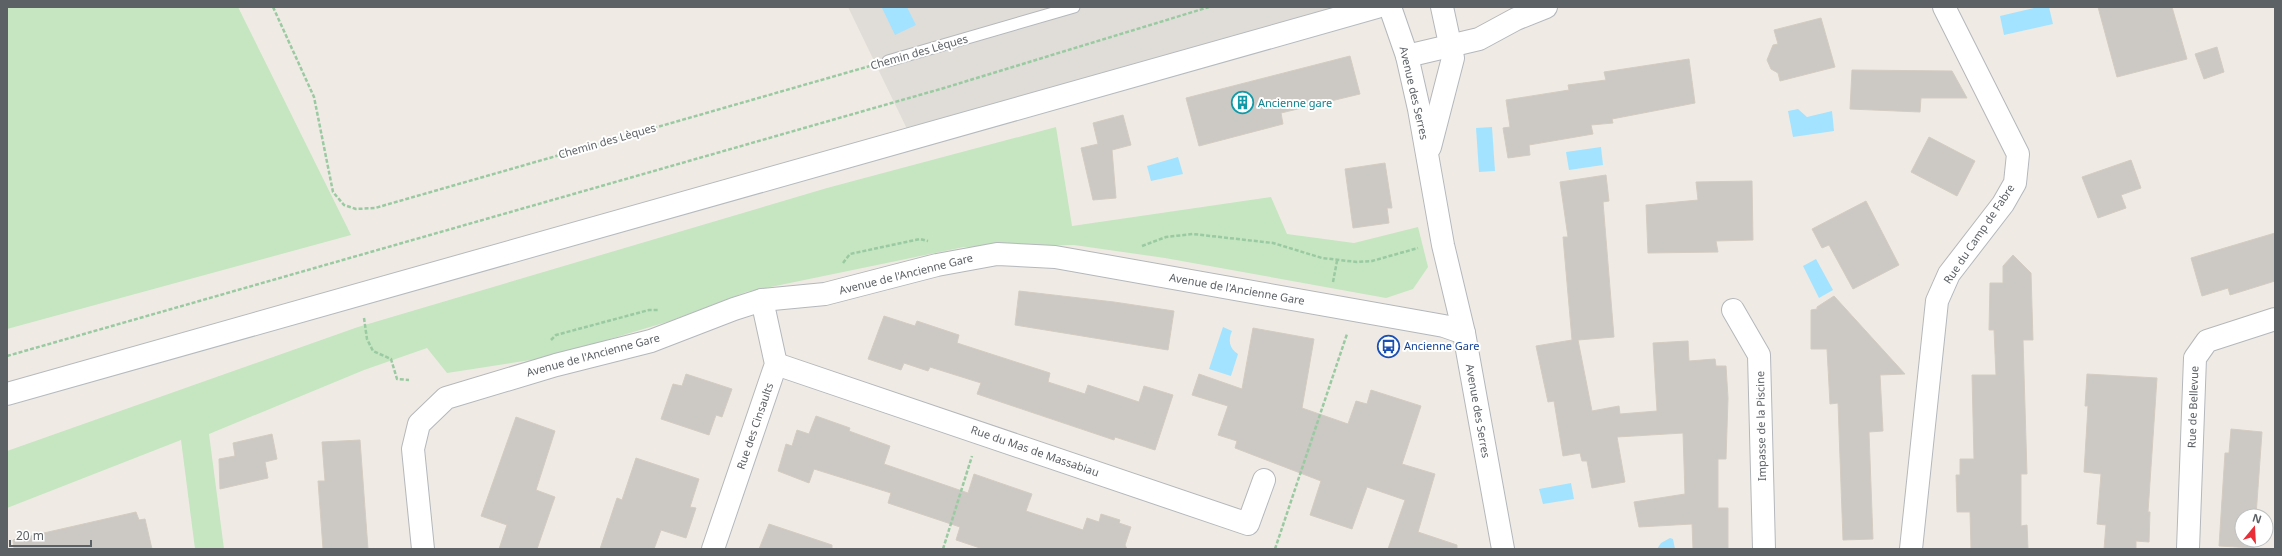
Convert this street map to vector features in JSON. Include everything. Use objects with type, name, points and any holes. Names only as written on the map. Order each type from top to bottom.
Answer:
[{"type":"street","points":[[7,394],[1377,7]]},
{"type":"street","name":"Avenue des Serres","points":[[1390,7],[1408,56],[1444,245],[1464,333],[1503,549]]},
{"type":"street","name":"Avenue des Serres","points":[[1428,156],[1441,97],[1452,58],[1451,45],[1442,7]]},
{"type":"street","points":[[1408,56],[1479,39],[1516,19],[1546,7]]},
{"type":"street","name":"Rue du Camp de Fabre","points":[[1911,549],[1937,301],[1949,274],[2002,204],[2015,183],[2018,154],[1944,7]]},
{"type":"street","name":"Avenue de l'Ancienne Gare","points":[[423,549],[413,449],[419,424],[432,409],[446,398],[476,387],[651,341],[734,309],[762,300],[824,294],[937,264],[997,254],[1055,257],[1444,326],[1464,333]]},
{"type":"street","points":[[762,300],[776,364]]},
{"type":"street","name":"Impasse de la Piscine","points":[[1733,310],[1760,355],[1764,549]]},
{"type":"street","name":"Rue de Bellevue","points":[[2188,549],[2195,358],[2206,341],[2275,319]]},
{"type":"street","name":"Rue du Mas de Massabiau","points":[[776,364],[1248,524],[1264,480]]},
{"type":"street","name":"Rue des Cinsaults","points":[[713,549],[776,364]]},
{"type":"lane","name":"Chemin des Lèques","points":[[888,61],[1074,7]]},
{"type":"path","name":"Chemin des Lèques","points":[[273,7],[314,97],[333,192],[344,205],[356,209],[375,208],[888,61]]},
{"type":"path","points":[[7,356],[944,88],[1209,7]]},
{"type":"path","points":[[1329,305],[1337,260]]},
{"type":"path","points":[[361,294],[367,339],[373,351],[391,359],[397,378],[409,380]]},
{"type":"path","points":[[1275,549],[1350,326]]},
{"type":"path","points":[[943,549],[979,432]]},
{"type":"shaded area","points":[[848,7],[1359,7],[907,129]]},
{"type":"green space","points":[[7,7],[238,7],[351,235],[7,329]]},
{"type":"green space","points":[[1056,127],[1072,226],[1271,197],[1287,234],[1354,243],[1418,227],[1428,267],[1413,289],[1386,298],[1165,258],[1074,245],[964,247],[746,292],[670,321],[550,357],[447,373],[427,348],[364,370],[209,434],[224,549],[195,549],[181,440],[7,508],[7,451],[358,327],[827,188]]},
{"type":"water","points":[[907,7],[916,25],[895,35],[882,8]]},
{"type":"water","points":[[2038,7],[2049,7],[2053,24],[2004,35],[2000,16]]},
{"type":"water","points":[[1798,109],[1807,117],[1832,111],[1834,131],[1793,137],[1788,111]]},
{"type":"water","points":[[1492,127],[1495,171],[1479,172],[1476,128]]},
{"type":"water","points":[[1601,147],[1603,165],[1569,170],[1566,152]]},
{"type":"water","points":[[1178,157],[1183,174],[1151,181],[1147,166]]},
{"type":"water","points":[[1816,259],[1833,290],[1819,298],[1803,266]]},
{"type":"water","points":[[1223,327],[1232,331],[1230,344],[1238,354],[1231,376],[1209,369]]},
{"type":"water","points":[[1571,483],[1574,499],[1543,504],[1539,489]]},
{"type":"water","points":[[1670,538],[1673,539],[1675,549],[1657,549],[1661,543]]},
{"type":"building","points":[[2098,7],[2172,7],[2187,59],[2117,77]]},
{"type":"building","points":[[1821,18],[1835,67],[1780,81],[1778,73],[1771,69],[1767,60],[1773,45],[1778,44],[1774,30]]},
{"type":"building","points":[[2217,47],[2224,72],[2204,79],[2195,54]]},
{"type":"building","points":[[1350,56],[1360,94],[1281,113],[1283,124],[1199,146],[1186,98]]},
{"type":"building","points":[[1689,59],[1695,103],[1612,119],[1613,123],[1591,125],[1593,134],[1529,145],[1530,155],[1508,158],[1503,128],[1510,127],[1506,100],[1569,90],[1568,85],[1606,80],[1604,72]]},
{"type":"building","points":[[1852,70],[1952,71],[1967,98],[1921,98],[1920,112],[1850,109]]},
{"type":"building","points":[[1123,115],[1131,145],[1112,150],[1116,198],[1093,200],[1081,148],[1098,144],[1093,123]]},
{"type":"building","points":[[1929,137],[1975,161],[1957,196],[1911,172]]},
{"type":"building","points":[[2131,160],[2141,188],[2121,195],[2126,208],[2098,218],[2082,177]]},
{"type":"building","points":[[1385,163],[1392,208],[1387,208],[1389,223],[1353,228],[1345,169]]},
{"type":"building","points":[[1606,175],[1609,201],[1603,202],[1614,337],[1578,340],[1592,411],[1619,406],[1620,414],[1657,411],[1653,343],[1688,341],[1689,361],[1715,359],[1716,366],[1726,366],[1728,398],[1726,459],[1718,459],[1718,508],[1728,508],[1728,549],[1693,549],[1692,524],[1639,527],[1634,502],[1685,494],[1683,433],[1617,437],[1625,482],[1592,488],[1587,461],[1582,461],[1580,453],[1563,456],[1554,401],[1548,402],[1536,346],[1572,340],[1563,237],[1568,237],[1560,182]]},
{"type":"building","points":[[1752,181],[1753,240],[1716,241],[1718,252],[1648,253],[1646,205],[1698,200],[1696,182]]},
{"type":"building","points":[[1866,201],[1899,265],[1853,289],[1829,245],[1822,248],[1812,229]]},
{"type":"building","points":[[2275,233],[2275,281],[2230,295],[2228,288],[2202,296],[2191,258]]},
{"type":"building","points":[[2013,255],[2031,273],[2033,340],[2023,340],[2027,474],[2021,474],[2021,526],[2027,525],[2028,549],[1971,549],[1970,512],[1957,512],[1956,475],[1960,475],[1960,459],[1974,459],[1972,375],[1996,375],[1994,330],[1989,330],[1990,283],[2003,283],[2003,266]]},
{"type":"building","points":[[1019,291],[1114,302],[1174,311],[1168,350],[1015,325]]},
{"type":"building","points":[[1834,296],[1905,374],[1880,375],[1883,431],[1869,432],[1873,539],[1843,540],[1838,403],[1830,404],[1827,349],[1811,349],[1811,310],[1817,309],[1817,307]]},
{"type":"building","points":[[884,316],[915,326],[917,321],[959,335],[957,343],[1050,373],[1048,382],[1085,394],[1088,385],[1139,402],[1144,386],[1173,395],[1155,450],[1115,437],[1114,440],[977,394],[981,383],[930,367],[928,371],[904,363],[901,370],[868,359]]},
{"type":"building","points":[[1253,328],[1314,339],[1302,408],[1348,424],[1356,401],[1367,404],[1371,390],[1421,406],[1402,464],[1435,474],[1418,532],[1457,545],[1457,549],[1388,549],[1405,500],[1367,487],[1352,529],[1310,515],[1321,481],[1235,448],[1237,441],[1218,435],[1228,406],[1192,395],[1199,374],[1242,389]]},
{"type":"building","points":[[686,374],[732,389],[722,417],[716,415],[709,435],[661,419],[673,384],[682,386]]},
{"type":"building","points":[[2087,374],[2157,378],[2148,512],[2150,512],[2149,542],[2136,541],[2136,549],[2104,549],[2106,525],[2097,524],[2101,474],[2084,472],[2088,406],[2085,406]]},
{"type":"building","points":[[816,416],[850,428],[849,431],[890,446],[884,464],[968,493],[974,474],[1032,494],[1026,511],[1083,530],[1087,518],[1099,522],[1101,514],[1120,520],[1119,523],[1131,527],[1125,545],[1127,549],[983,549],[956,540],[960,527],[888,503],[891,493],[814,469],[809,483],[778,471],[786,444],[792,446],[797,430],[809,434]]},
{"type":"building","points":[[516,417],[555,431],[536,490],[555,497],[537,549],[499,549],[507,525],[481,516]]},
{"type":"building","points":[[2231,429],[2262,432],[2257,508],[2234,508],[2234,547],[2219,546],[2225,453],[2229,453]]},
{"type":"building","points":[[272,434],[277,459],[265,462],[268,478],[220,489],[219,459],[235,456],[233,443]]},
{"type":"building","points":[[360,440],[368,549],[323,549],[318,481],[325,481],[322,442]]},
{"type":"building","points":[[636,458],[699,479],[690,507],[696,508],[686,538],[661,530],[654,549],[600,549],[617,498],[622,500]]},
{"type":"building","points":[[136,512],[139,520],[145,519],[152,549],[14,549],[13,540]]},
{"type":"building","points":[[769,524],[832,545],[832,549],[759,549]]},
{"type":"place","name":"Ancienne gare","points":[[1242,103]]},
{"type":"place","name":"Ancienne Gare","points":[[1389,346]]}]
